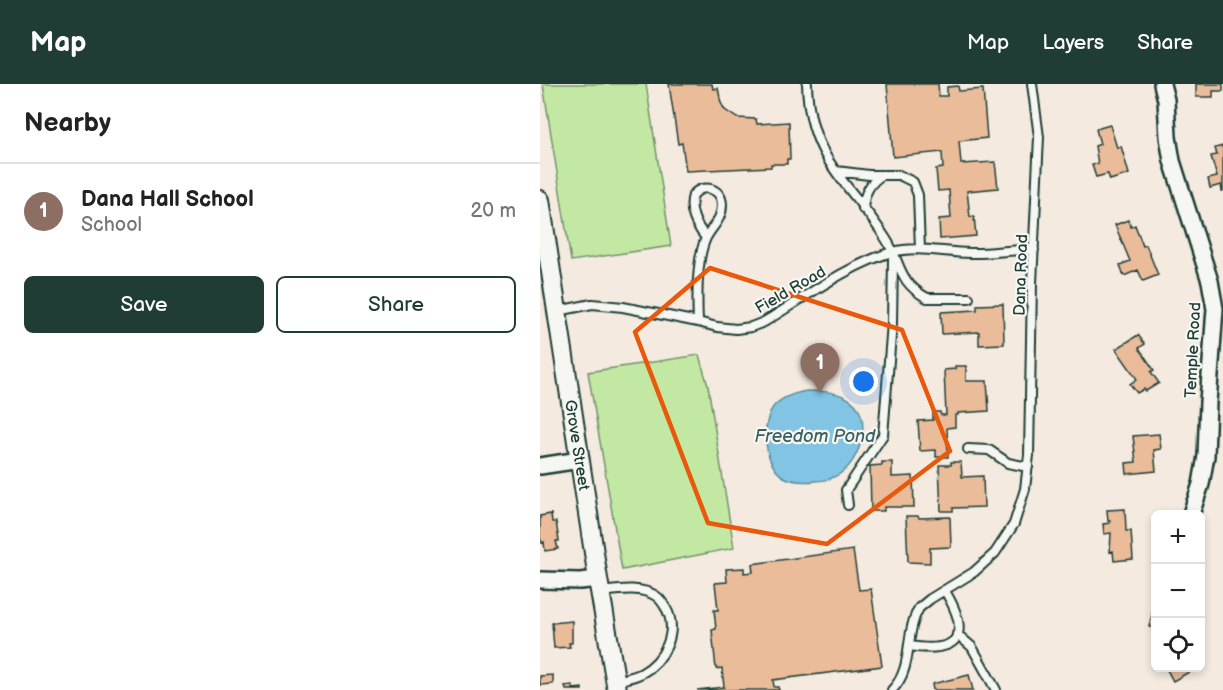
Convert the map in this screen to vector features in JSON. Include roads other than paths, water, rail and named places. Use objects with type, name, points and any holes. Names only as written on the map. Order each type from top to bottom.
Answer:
[{"type":"street","name":"Temple Road","points":[[1162,84],[1166,100],[1172,161],[1210,281],[1215,309],[1206,456],[1201,484],[1192,510]]},
{"type":"street","name":"Grove Street","points":[[540,200],[616,685]]},
{"type":"street","points":[[540,466],[580,459]]},
{"type":"street","points":[[540,580],[580,581],[600,585]]},
{"type":"lane","points":[[807,84],[809,113],[819,145],[883,234],[903,276],[923,296],[969,298]]},
{"type":"lane","name":"Dana Road","points":[[892,690],[904,672],[914,619],[919,608],[986,563],[1014,524],[1023,501],[1028,467],[1039,137],[1032,84]]},
{"type":"lane","points":[[836,171],[860,175],[904,176],[915,186],[920,249]]},
{"type":"lane","points":[[863,209],[867,190],[873,182],[884,175]]},
{"type":"lane","points":[[698,322],[698,274],[706,238],[719,220],[722,204],[718,193],[703,188],[695,192],[691,204],[697,225],[706,238]]},
{"type":"lane","name":"Field Road","points":[[557,311],[592,304],[622,307],[736,329],[764,322],[849,271],[893,252],[920,249],[972,253],[1013,249],[1034,250]]},
{"type":"lane","points":[[848,505],[846,490],[883,435],[892,322],[893,252]]},
{"type":"lane","points":[[968,449],[989,450],[1008,463],[1028,467]]},
{"type":"lane","points":[[600,585],[657,596],[663,603],[671,624],[672,635],[664,651],[653,664],[642,674],[616,685]]},
{"type":"lane","points":[[909,646],[937,648],[950,643],[957,634],[960,627],[958,615],[945,591]]},
{"type":"lane","points":[[957,634],[972,647],[996,690]]},
{"type":"water","name":"Freedom Pond","points":[[807,391],[822,391],[847,398],[855,404],[863,422],[857,454],[845,470],[831,478],[807,482],[791,480],[777,472],[768,454],[766,433],[767,423],[774,406],[789,396]]},
{"type":"place","name":"Dana Hall School","points":[[820,393]]}]
